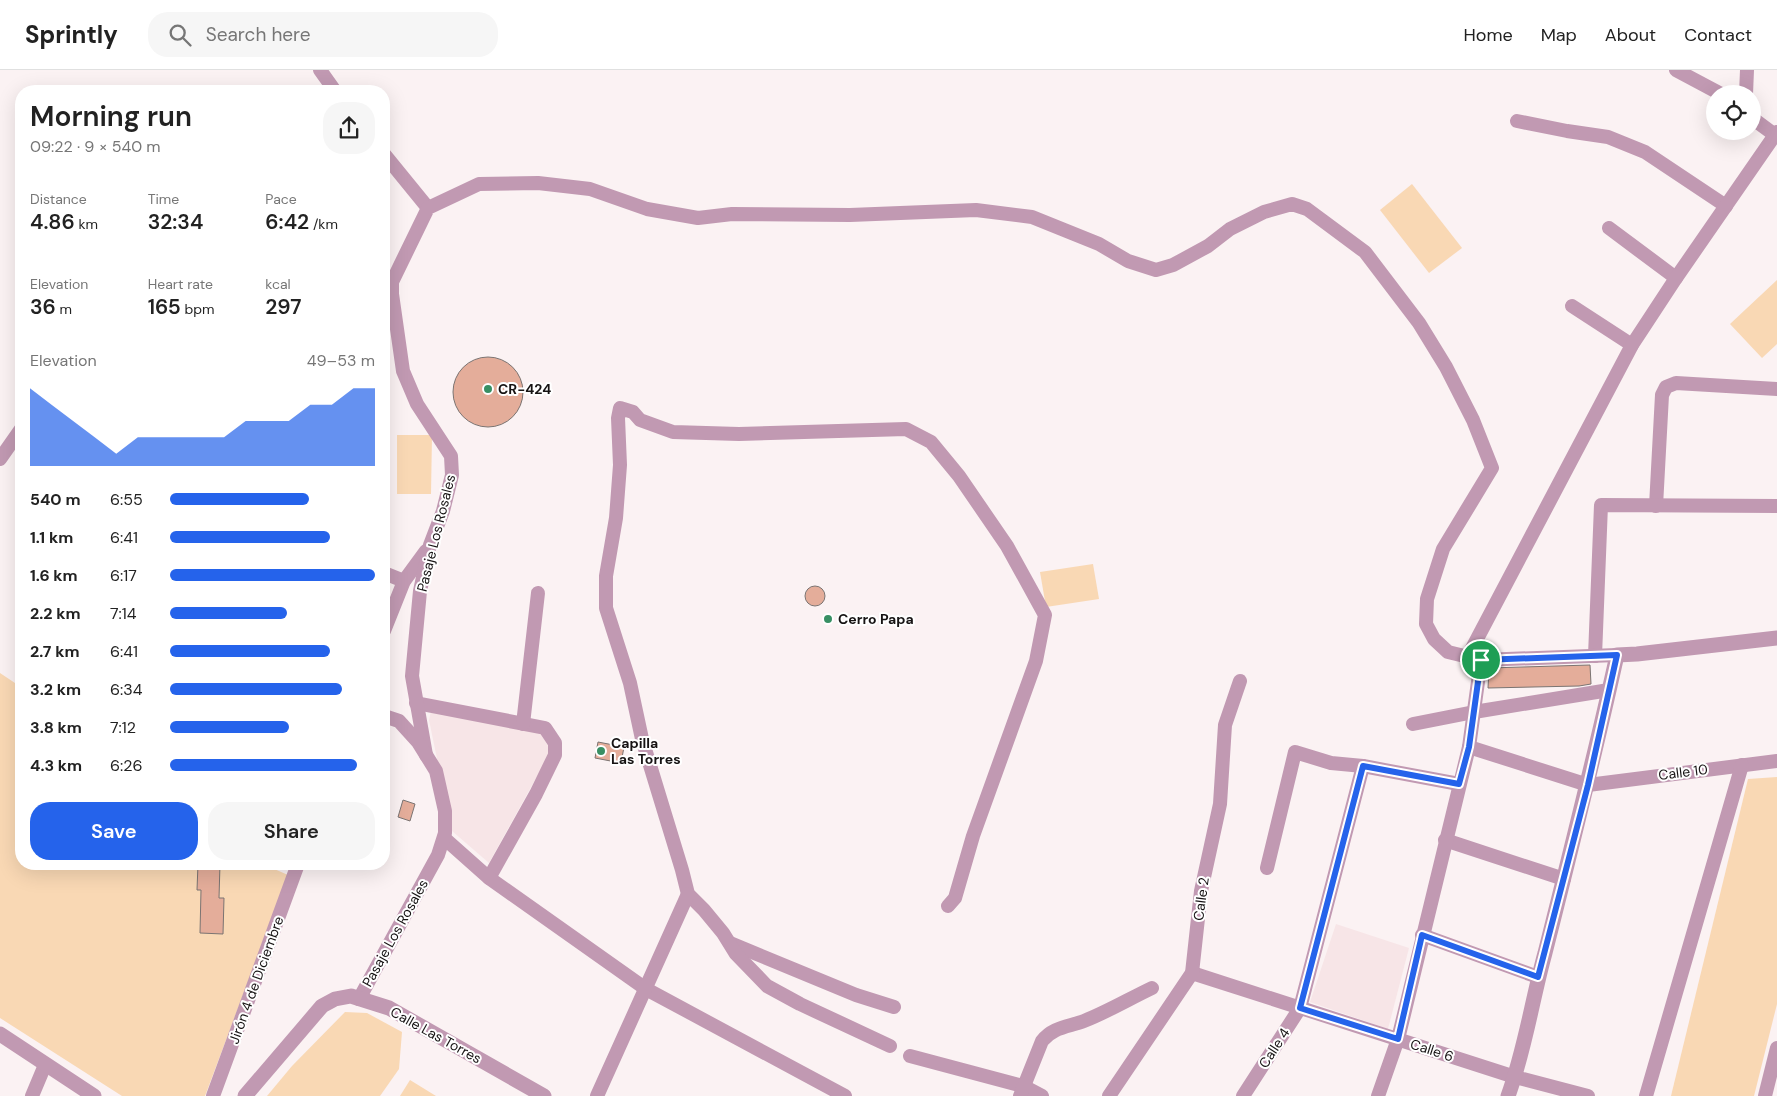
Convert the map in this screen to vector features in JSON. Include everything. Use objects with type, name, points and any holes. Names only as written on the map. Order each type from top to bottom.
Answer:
[{"type":"street","points":[[320,70],[331,85]]},
{"type":"street","points":[[1676,70],[1706,86]]},
{"type":"street","points":[[1746,85],[1747,70]]},
{"type":"street","points":[[1517,121],[1608,137],[1645,152],[1726,206]]},
{"type":"street","points":[[1378,1096],[1398,1039],[1469,747],[1474,712],[1474,658],[1632,345],[1776,134],[1761,124]]},
{"type":"street","points":[[390,161],[428,208],[479,184],[538,183],[590,189],[647,209],[698,218],[732,214],[850,215],[976,210],[1032,217],[1099,244],[1128,261],[1156,270],[1173,266],[1208,246],[1230,229],[1264,212],[1292,204],[1307,209],[1365,252],[1419,323],[1446,368],[1473,420],[1492,468],[1443,549],[1427,599],[1426,624],[1434,639],[1448,652],[1474,658],[1595,656],[1637,654],[1777,638]]},
{"type":"street","name":"Pasaje Los Rosales","points":[[426,754],[412,676],[420,591],[430,545],[443,512],[452,475],[451,456],[417,404],[403,371],[392,282],[428,208]]},
{"type":"street","points":[[1609,228],[1676,278]]},
{"type":"street","points":[[1572,306],[1632,345]]},
{"type":"street","points":[[1656,506],[1662,395],[1666,387],[1676,383],[1777,389]]},
{"type":"street","points":[[890,1046],[766,986],[736,954],[730,943],[704,910],[688,894],[642,739],[630,683],[606,608],[606,576],[616,518],[620,466],[618,418],[620,408],[633,412],[640,420],[672,432],[739,434],[906,429],[931,442],[959,476],[1007,546],[1045,615],[1036,661],[973,836],[955,898],[948,906]]},
{"type":"street","points":[[1,454],[15,436]]},
{"type":"street","points":[[1595,656],[1600,505],[1777,506]]},
{"type":"street","points":[[390,616],[404,581],[430,545]]},
{"type":"street","points":[[390,575],[404,581]]},
{"type":"street","points":[[522,724],[538,593]]},
{"type":"street","points":[[1508,1096],[1515,1077],[1538,977],[1588,785],[1617,655]]},
{"type":"street","name":"Calle 2","points":[[1109,1096],[1192,973],[1201,891],[1220,804],[1225,725],[1240,681]]},
{"type":"street","points":[[1413,724],[1609,690]]},
{"type":"street","points":[[416,703],[546,728],[555,742],[555,755],[536,794],[489,878]]},
{"type":"street","name":"Pasaje Los Rosales","points":[[359,999],[438,856],[444,838],[444,811],[436,771],[418,742],[399,721],[390,718]]},
{"type":"street","points":[[1469,747],[1588,785]]},
{"type":"street","points":[[1267,868],[1295,752],[1331,763],[1363,766],[1459,784]]},
{"type":"street","name":"Calle 10","points":[[1588,785],[1777,760]]},
{"type":"street","points":[[1646,1096],[1742,765]]},
{"type":"street","name":"Calle 4","points":[[1243,1096],[1300,1008],[1363,766]]},
{"type":"street","points":[[444,838],[489,878],[646,989],[845,1096]]},
{"type":"street","points":[[1445,840],[1564,879]]},
{"type":"street","name":"Jirón 4 de Diciembre","points":[[214,1096],[296,870]]},
{"type":"street","points":[[597,1096],[688,894]]},
{"type":"street","points":[[1422,935],[1538,977]]},
{"type":"street","points":[[730,943],[856,995],[894,1008]]},
{"type":"street","name":"Calle 6","points":[[1192,973],[1515,1077],[1588,1096]]},
{"type":"street","points":[[1021,1091],[1042,1040],[1047,1034],[1055,1029],[1084,1021],[1152,988]]},
{"type":"street","name":"Calle Las Torres","points":[[244,1096],[322,1006],[335,998],[351,996],[389,1008],[543,1096]]},
{"type":"street","points":[[0,1034],[94,1096]]},
{"type":"street","points":[[1765,1096],[1777,1048]]},
{"type":"street","points":[[910,1056],[1042,1096]]},
{"type":"street","points":[[32,1096],[45,1065]]},
{"type":"shaded area","points":[[1412,184],[1462,248],[1429,273],[1380,210]]},
{"type":"shaded area","points":[[1777,280],[1777,344],[1762,358],[1730,324]]},
{"type":"shaded area","points":[[397,435],[432,435],[431,494],[397,494]]},
{"type":"shaded area","points":[[1093,564],[1099,599],[1046,607],[1040,572]]},
{"type":"shaded area","points":[[0,673],[15,683],[15,870],[277,870],[288,875],[205,1096],[122,1096],[0,1018]]},
{"type":"shaded area","points":[[431,711],[539,730],[545,737],[551,751],[489,863],[452,831],[429,720]]},
{"type":"shaded area","points":[[1777,777],[1777,1004],[1754,1096],[1671,1096],[1748,779]]},
{"type":"shaded area","points":[[1336,924],[1409,948],[1388,1029],[1310,1002]]},
{"type":"shaded area","points":[[345,1012],[367,1013],[402,1032],[399,1069],[380,1096],[267,1096],[292,1066]]},
{"type":"shaded area","points":[[410,1080],[436,1096],[400,1096]]},
{"type":"building","name":"CR-424","points":[[488,357],[501,360],[513,367],[520,379],[523,392],[520,405],[513,417],[501,424],[488,427],[475,424],[463,417],[456,405],[453,392],[456,379],[463,367],[475,360]]},
{"type":"building","points":[[815,586],[822,589],[825,596],[822,603],[815,606],[808,603],[805,596],[808,589]]},
{"type":"building","points":[[1590,665],[1591,684],[1579,686],[1488,688],[1489,668]]},
{"type":"building","points":[[598,742],[624,747],[621,763],[595,758]]},
{"type":"building","points":[[403,800],[415,804],[410,821],[398,817]]},
{"type":"building","points":[[198,870],[220,870],[219,898],[224,898],[223,934],[200,933],[201,890],[197,890]]},
{"type":"place","name":"CR-424","points":[[488,389]]},
{"type":"place","name":"Cerro Papa","points":[[828,619]]},
{"type":"place","name":"Capilla Las Torres","points":[[601,751]]},
{"type":"route","points":[[1617,655],[1588,785],[1538,977],[1422,935],[1398,1039],[1300,1008],[1363,766],[1459,784],[1469,747],[1481,660],[1617,655]]}]
